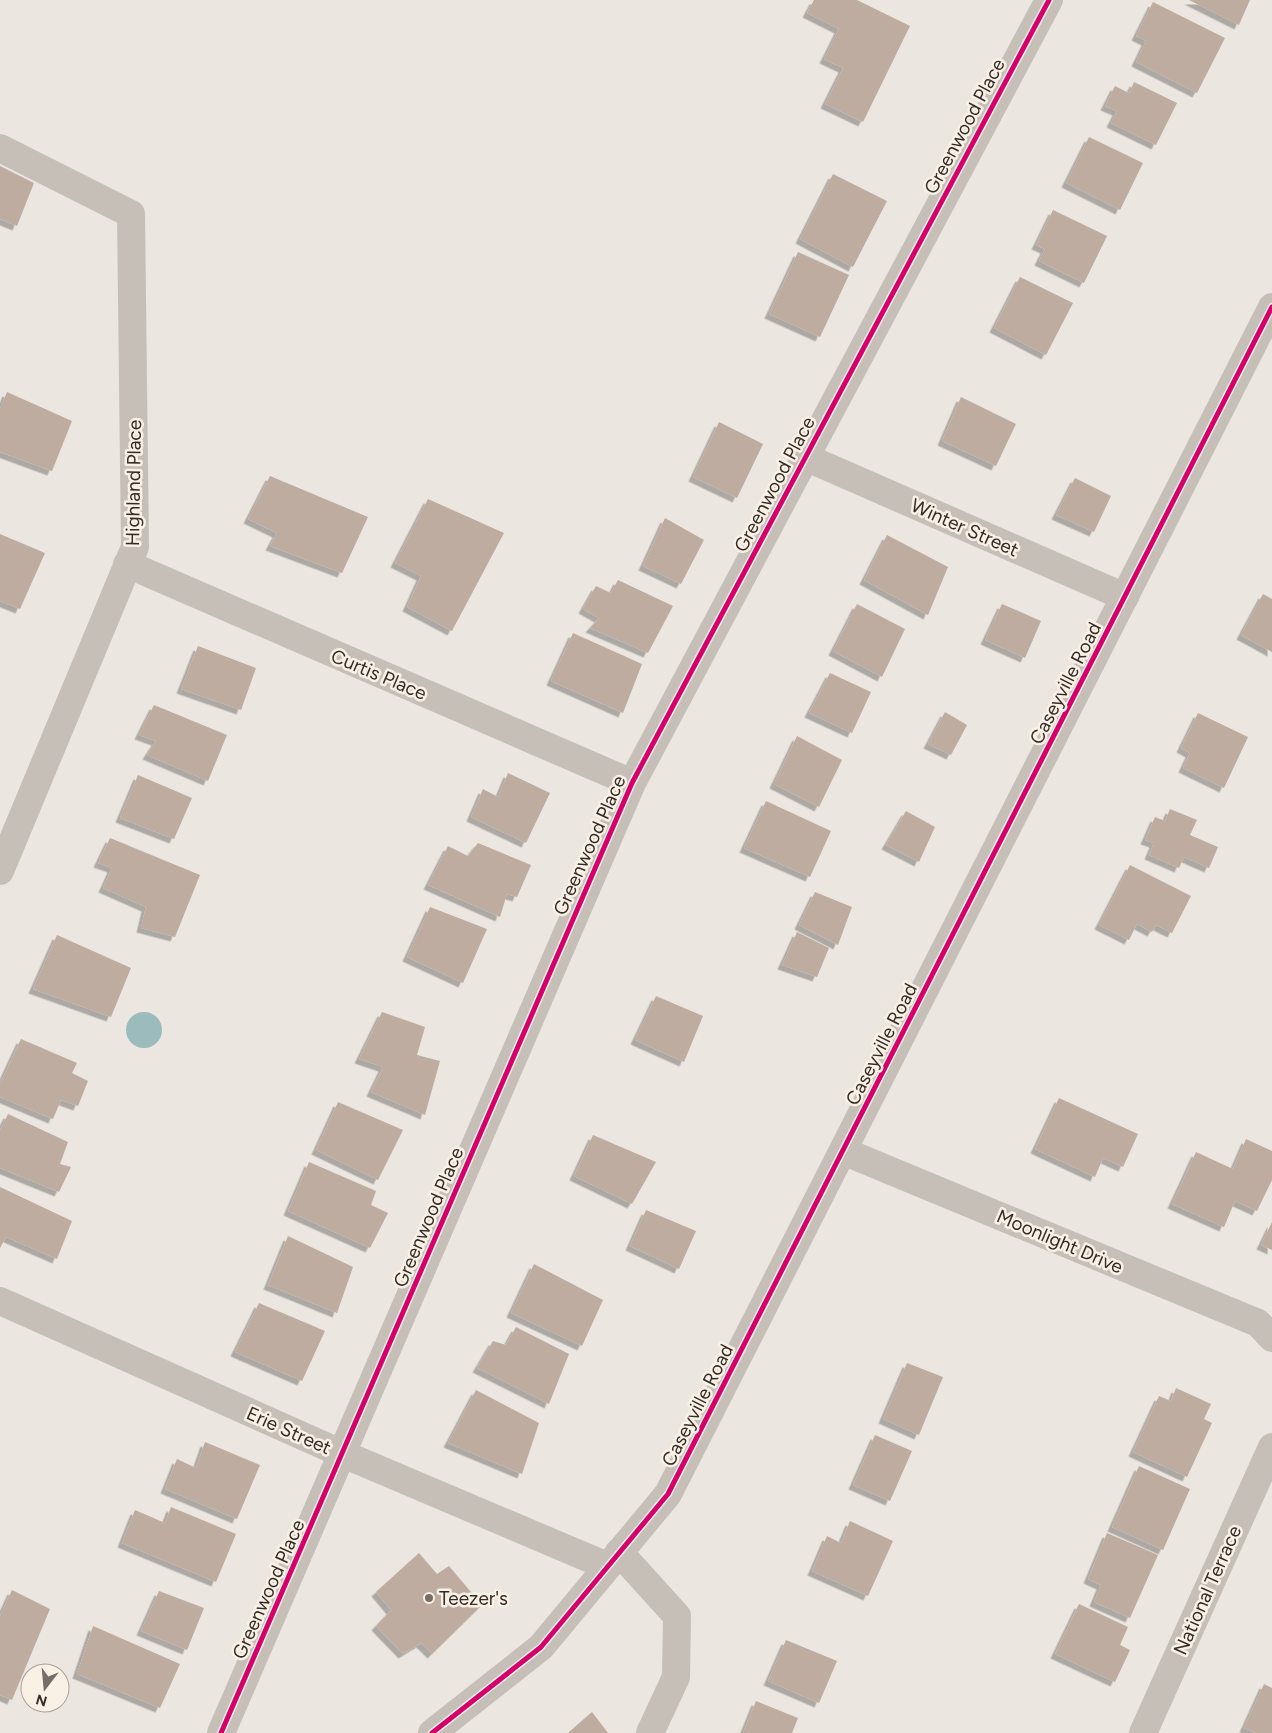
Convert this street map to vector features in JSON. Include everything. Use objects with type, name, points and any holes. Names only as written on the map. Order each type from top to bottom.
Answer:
[{"type":"street","name":"Greenwood Place","points":[[221,1733],[632,783],[1048,0]]},
{"type":"street","name":"Highland Place","points":[[0,148],[131,214],[136,547],[127,564],[0,871]]},
{"type":"street","name":"Caseyville Road","points":[[432,1733],[541,1647],[668,1494],[1272,307]]},
{"type":"street","name":"Winter Street","points":[[805,457],[1125,597]]},
{"type":"street","name":"Curtis Place","points":[[127,564],[632,783]]},
{"type":"street","name":"Moonlight Drive","points":[[843,1151],[1258,1323],[1272,1338]]},
{"type":"street","name":"Erie Street","points":[[0,1301],[342,1454],[613,1559]]},
{"type":"street","name":"National Terrace","points":[[1143,1733],[1272,1447]]},
{"type":"street","points":[[613,1559],[677,1616],[676,1677],[650,1733]]},
{"type":"water","points":[[144,1012],[151,1013],[157,1017],[161,1023],[161,1037],[157,1043],[151,1047],[144,1048],[137,1047],[131,1043],[127,1037],[126,1030],[127,1023],[131,1017],[137,1013]]},
{"type":"building","points":[[814,0],[857,0],[910,26],[863,122],[825,104],[843,68],[824,59],[839,29],[807,13]]},
{"type":"building","points":[[1189,0],[1250,0],[1239,25]]},
{"type":"building","points":[[1153,2],[1225,38],[1197,93],[1136,62],[1146,41],[1136,36]]},
{"type":"building","points":[[1134,82],[1177,103],[1156,145],[1111,123],[1117,111],[1105,106],[1115,86],[1129,93]]},
{"type":"building","points":[[1089,137],[1143,163],[1120,210],[1066,183]]},
{"type":"building","points":[[0,166],[34,183],[17,226],[0,219]]},
{"type":"building","points":[[833,174],[887,201],[853,267],[800,239]]},
{"type":"building","points":[[1053,210],[1107,236],[1084,283],[1039,261],[1045,249],[1036,245]]},
{"type":"building","points":[[798,252],[849,275],[820,337],[769,314]]},
{"type":"building","points":[[1020,277],[1073,303],[1046,355],[994,328]]},
{"type":"building","points":[[7,392],[72,421],[52,471],[0,452],[0,409]]},
{"type":"building","points":[[961,397],[1016,424],[996,466],[942,441]]},
{"type":"building","points":[[719,422],[763,444],[737,498],[693,477]]},
{"type":"building","points":[[270,476],[368,517],[342,573],[270,546],[277,533],[248,519]]},
{"type":"building","points":[[1075,478],[1111,496],[1094,532],[1056,515]]},
{"type":"building","points":[[428,499],[504,533],[452,631],[407,607],[421,576],[395,563]]},
{"type":"building","points":[[665,518],[704,540],[681,584],[643,566]]},
{"type":"building","points":[[0,534],[45,553],[20,609],[0,601]]},
{"type":"building","points":[[887,535],[948,567],[928,615],[864,580]]},
{"type":"building","points":[[618,580],[673,606],[648,653],[590,628],[599,618],[583,609],[596,586],[611,593]]},
{"type":"building","points":[[1263,594],[1272,599],[1272,652],[1241,635]]},
{"type":"building","points":[[857,604],[905,629],[882,677],[833,651]]},
{"type":"building","points":[[1002,604],[1041,621],[1025,658],[985,640]]},
{"type":"building","points":[[573,633],[642,664],[623,713],[551,681]]},
{"type":"building","points":[[198,646],[256,668],[241,710],[181,689]]},
{"type":"building","points":[[830,673],[871,692],[852,733],[809,713]]},
{"type":"building","points":[[154,705],[227,735],[208,781],[147,755],[156,741],[139,735]]},
{"type":"building","points":[[945,712],[967,725],[951,755],[928,744]]},
{"type":"building","points":[[1198,713],[1248,737],[1224,788],[1183,768],[1190,753],[1181,748]]},
{"type":"building","points":[[797,736],[842,760],[819,807],[774,784]]},
{"type":"building","points":[[508,773],[550,793],[526,843],[471,817],[483,789],[498,797]]},
{"type":"building","points":[[138,775],[192,798],[174,839],[120,818]]},
{"type":"building","points":[[766,801],[831,831],[810,877],[744,848]]},
{"type":"building","points":[[1170,809],[1197,820],[1190,835],[1218,847],[1209,868],[1184,857],[1179,868],[1149,855],[1154,843],[1145,840],[1155,817],[1165,821]]},
{"type":"building","points":[[906,811],[935,827],[919,862],[886,845]]},
{"type":"building","points":[[110,838],[200,875],[175,937],[141,928],[146,907],[103,888],[112,868],[98,863]]},
{"type":"building","points":[[478,843],[531,865],[517,897],[507,894],[500,917],[428,885],[448,846],[468,856]]},
{"type":"building","points":[[1130,865],[1191,896],[1172,933],[1156,925],[1152,932],[1137,924],[1129,940],[1099,925]]},
{"type":"building","points":[[815,892],[852,907],[838,945],[799,925]]},
{"type":"building","points":[[430,907],[487,929],[463,983],[407,957]]},
{"type":"building","points":[[797,932],[829,948],[817,977],[782,965]]},
{"type":"building","points":[[57,935],[131,968],[111,1017],[33,989]]},
{"type":"building","points":[[656,996],[703,1016],[684,1062],[635,1040]]},
{"type":"building","points":[[382,1012],[425,1027],[417,1055],[440,1061],[425,1115],[371,1092],[383,1067],[359,1059]]},
{"type":"building","points":[[21,1039],[77,1063],[72,1073],[88,1081],[78,1106],[61,1100],[53,1119],[0,1097],[0,1084]]},
{"type":"building","points":[[1059,1098],[1138,1134],[1123,1167],[1103,1158],[1095,1177],[1035,1149]]},
{"type":"building","points":[[338,1102],[403,1130],[378,1180],[316,1150]]},
{"type":"building","points":[[8,1114],[68,1142],[60,1164],[71,1167],[59,1192],[0,1168],[0,1130]]},
{"type":"building","points":[[593,1135],[656,1162],[632,1204],[574,1176]]},
{"type":"building","points":[[1246,1139],[1272,1151],[1272,1180],[1257,1211],[1235,1201],[1224,1227],[1172,1204],[1196,1152],[1233,1169]]},
{"type":"building","points":[[309,1162],[376,1191],[371,1205],[388,1213],[370,1248],[288,1211]]},
{"type":"building","points":[[0,1187],[72,1221],[57,1259],[6,1237],[0,1248]]},
{"type":"building","points":[[646,1210],[696,1231],[679,1269],[630,1246]]},
{"type":"building","points":[[1272,1222],[1272,1250],[1261,1245]]},
{"type":"building","points":[[288,1236],[353,1267],[337,1313],[268,1285]]},
{"type":"building","points":[[534,1264],[603,1300],[582,1346],[511,1313]]},
{"type":"building","points":[[259,1303],[325,1331],[302,1381],[235,1352]]},
{"type":"building","points":[[516,1327],[569,1354],[549,1404],[477,1368],[493,1341],[506,1345]]},
{"type":"building","points":[[907,1363],[943,1377],[919,1435],[883,1419]]},
{"type":"building","points":[[1176,1388],[1211,1404],[1204,1419],[1212,1423],[1187,1477],[1133,1452],[1159,1396],[1171,1401]]},
{"type":"building","points":[[476,1390],[539,1423],[522,1474],[448,1443]]},
{"type":"building","points":[[875,1435],[912,1451],[890,1501],[853,1485]]},
{"type":"building","points":[[205,1442],[260,1465],[237,1519],[165,1489],[177,1459],[196,1468]]},
{"type":"building","points":[[1139,1466],[1190,1489],[1163,1550],[1112,1527]]},
{"type":"building","points":[[171,1507],[236,1534],[216,1582],[122,1543],[135,1510],[165,1523]]},
{"type":"building","points":[[850,1521],[893,1541],[868,1596],[812,1571],[827,1536],[841,1543]]},
{"type":"building","points":[[1107,1533],[1158,1555],[1130,1618],[1094,1602],[1101,1585],[1088,1579]]},
{"type":"building","name":"Teezer's","points":[[419,1553],[437,1574],[449,1566],[482,1605],[432,1654],[421,1643],[403,1654],[376,1626],[391,1610],[376,1592]]},
{"type":"building","points":[[12,1590],[50,1609],[27,1663],[20,1663],[20,1681],[12,1700],[0,1695],[0,1616]]},
{"type":"building","points":[[159,1591],[204,1608],[187,1650],[141,1631]]},
{"type":"building","points":[[1079,1604],[1128,1627],[1120,1645],[1130,1650],[1115,1682],[1055,1654]]},
{"type":"building","points":[[93,1626],[180,1664],[160,1708],[77,1674]]},
{"type":"building","points":[[786,1640],[837,1661],[819,1703],[768,1681]]},
{"type":"building","points":[[1264,1684],[1272,1688],[1272,1733],[1256,1733],[1244,1728]]},
{"type":"building","points":[[756,1701],[798,1718],[792,1733],[743,1733]]},
{"type":"building","points":[[592,1712],[608,1733],[568,1733]]},
{"type":"cycle path","points":[[221,1733],[632,783],[1049,0]]},
{"type":"cycle path","points":[[432,1733],[541,1647],[668,1494],[1272,307]]},
{"type":"place","name":"Teezer's","points":[[429,1598]]}]
